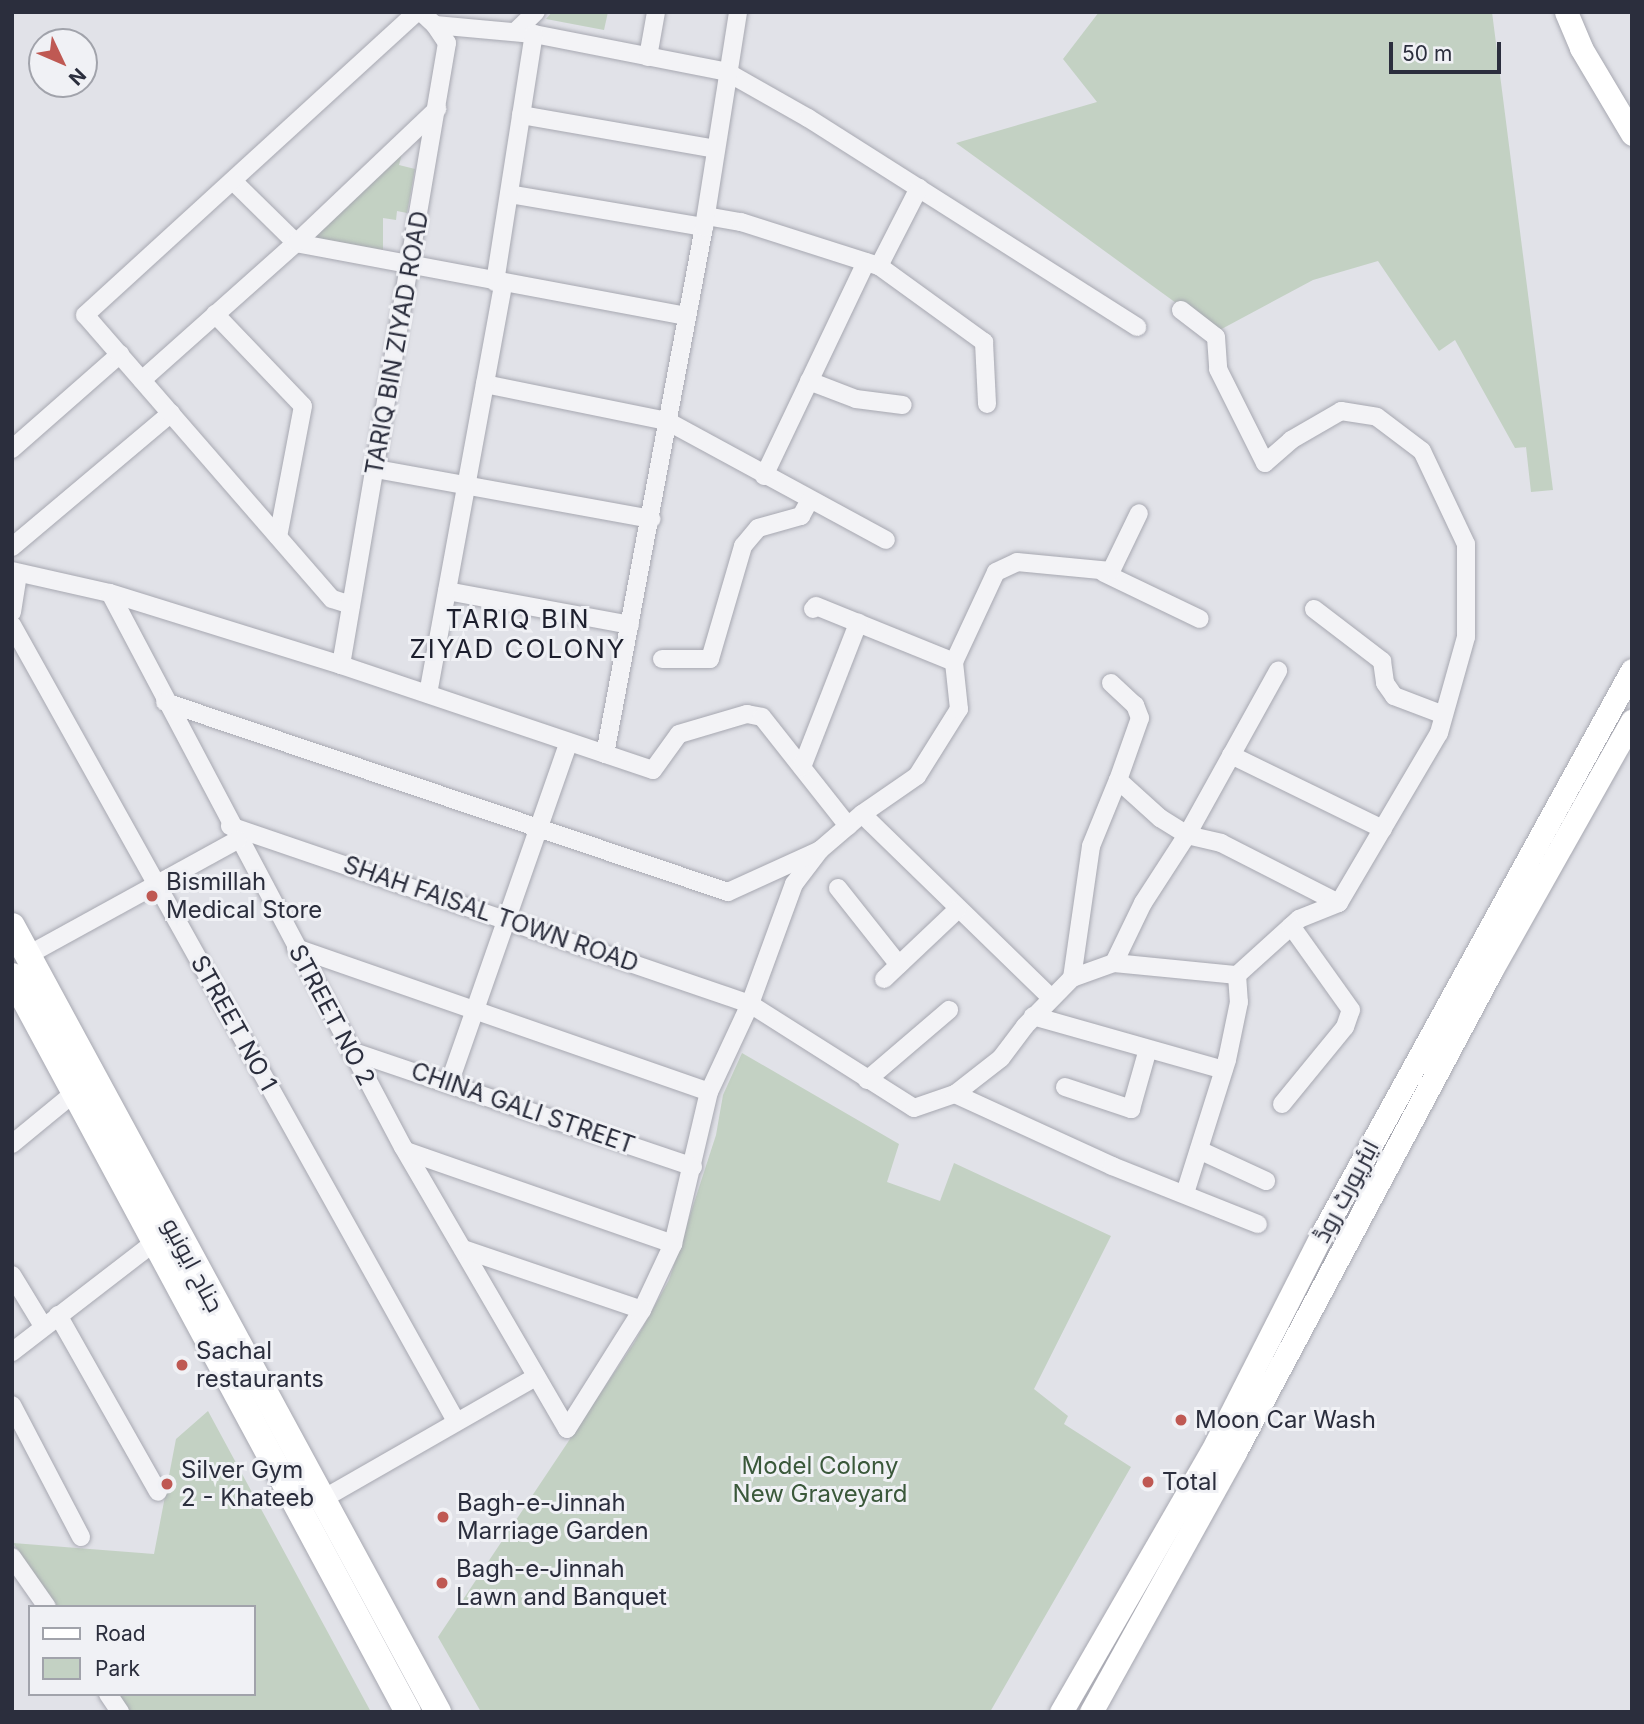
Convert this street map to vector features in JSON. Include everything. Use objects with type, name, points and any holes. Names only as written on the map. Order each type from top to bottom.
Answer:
[{"type":"highway","name":"جناح ایونیو","points":[[12,926],[20,965],[74,1093],[408,1712]]},
{"type":"highway","name":"جناح ایونیو","points":[[20,965],[438,1712]]},
{"type":"main road","points":[[1566,12],[1581,48],[1632,134]]},
{"type":"main road","name":"ایئرپورٹ روڈ","points":[[1061,1712],[1216,1443],[1323,1232],[1632,670]]},
{"type":"main road","name":"ایئرپورٹ روڈ","points":[[1091,1712],[1235,1452],[1492,969],[1632,721]]},
{"type":"street","points":[[351,605],[332,599],[85,315],[419,12],[435,25],[534,34],[727,72],[919,188],[1137,327]]},
{"type":"street","points":[[516,32],[536,12]]},
{"type":"street","points":[[649,57],[656,12]]},
{"type":"street","points":[[605,754],[705,221],[738,12]]},
{"type":"street","name":"TARIQ BIN ZIYAD ROAD","points":[[341,665],[447,43],[435,25]]},
{"type":"street","points":[[428,694],[485,384],[509,194],[534,34]]},
{"type":"street","points":[[142,380],[296,243],[437,109]]},
{"type":"street","points":[[522,116],[715,149]]},
{"type":"street","points":[[234,182],[296,243],[686,316]]},
{"type":"street","points":[[764,476],[809,381],[872,264],[919,188]]},
{"type":"street","points":[[509,194],[705,221],[741,222],[872,264],[984,342],[987,404]]},
{"type":"street","points":[[1111,683],[1135,705],[1140,718],[1091,846],[1072,978],[1114,963],[1237,975],[1291,926],[1339,903],[1439,733],[1466,637],[1466,544],[1422,451],[1377,417],[1341,411],[1291,440],[1265,463],[1218,369],[1216,337],[1181,310]]},
{"type":"street","points":[[215,314],[303,406],[278,537]]},
{"type":"street","points":[[12,449],[120,354]]},
{"type":"street","points":[[809,381],[856,400],[903,405]]},
{"type":"street","points":[[485,384],[667,421],[886,540]]},
{"type":"street","points":[[12,547],[170,413]]},
{"type":"street","points":[[376,469],[651,519]]},
{"type":"street","points":[[662,659],[710,659],[743,546],[758,528],[802,516],[810,500]]},
{"type":"street","points":[[1104,572],[1120,560],[1139,513]]},
{"type":"street","points":[[463,1249],[642,1310],[673,1244],[709,1092],[750,1004],[794,884],[820,850],[855,820],[917,776],[959,709],[954,662],[996,572],[1017,562],[1104,572],[1200,619]]},
{"type":"street","points":[[12,612],[15,572],[110,593],[341,665],[653,770],[679,734],[747,714],[762,717],[802,767],[855,820],[1051,998]]},
{"type":"street","points":[[447,591],[630,625]]},
{"type":"street","name":"STREET NO 2","points":[[110,593],[351,1051],[567,1429],[642,1310]]},
{"type":"street","points":[[813,609],[816,606],[954,662]]},
{"type":"street","points":[[1314,609],[1382,661],[1385,683],[1394,695],[1444,715]]},
{"type":"street","points":[[802,767],[858,623]]},
{"type":"street","name":"STREET NO 1","points":[[12,625],[456,1421]]},
{"type":"street","points":[[1114,963],[1143,903],[1187,835],[1278,671]]},
{"type":"street","points":[[165,702],[538,830],[729,892],[820,850]]},
{"type":"street","points":[[450,1081],[569,742]]},
{"type":"street","points":[[1231,755],[1383,829]]},
{"type":"street","points":[[1118,780],[1160,818],[1187,835],[1221,843],[1339,903]]},
{"type":"street","points":[[20,965],[157,883],[234,833]]},
{"type":"street","name":"SHAH FAISAL TOWN ROAD","points":[[234,833],[507,918],[750,1004],[914,1108],[955,1094],[1001,1058],[1033,1016],[1072,978]]},
{"type":"street","points":[[838,888],[899,965]]},
{"type":"street","points":[[884,979],[957,910]]},
{"type":"street","points":[[1282,1104],[1345,1027],[1351,1010],[1291,926]]},
{"type":"street","points":[[296,948],[475,1008],[709,1092]]},
{"type":"street","points":[[1185,1193],[1224,1070],[1239,1002],[1237,975]]},
{"type":"street","points":[[867,1080],[950,1010]]},
{"type":"street","points":[[1033,1016],[1224,1070]]},
{"type":"street","points":[[1065,1087],[1131,1109],[1148,1049]]},
{"type":"street","name":"CHINA GALI STREET","points":[[351,1051],[450,1081],[693,1167]]},
{"type":"street","points":[[12,1144],[74,1093]]},
{"type":"street","points":[[955,1094],[1112,1166],[1258,1224]]},
{"type":"street","points":[[1199,1150],[1266,1181]]},
{"type":"street","points":[[406,1151],[673,1244]]},
{"type":"street","points":[[12,1352],[156,1241]]},
{"type":"street","points":[[12,1275],[43,1326]]},
{"type":"street","points":[[58,1315],[158,1492]]},
{"type":"street","points":[[321,1500],[536,1377]]},
{"type":"street","points":[[12,1405],[81,1537]]},
{"type":"street","points":[[12,1557],[46,1605]]},
{"type":"street","points":[[109,1696],[120,1712]]},
{"type":"green space","points":[[552,12],[608,12],[604,30],[546,19]]},
{"type":"green space","points":[[1099,12],[1492,12],[1553,490],[1531,492],[1526,447],[1515,448],[1455,340],[1439,351],[1378,261],[1313,280],[1216,332],[956,143],[1097,102],[1063,59]]},
{"type":"green space","points":[[404,146],[399,165],[415,169],[407,213],[397,211],[396,220],[383,218],[383,250],[312,237]]},
{"type":"green space","name":"Model Colony New Graveyard","points":[[742,1053],[899,1144],[887,1182],[940,1201],[954,1163],[1111,1236],[1034,1389],[1068,1416],[1064,1424],[1131,1467],[990,1712],[481,1712],[438,1637],[634,1343],[669,1280],[716,1135],[723,1095]]},
{"type":"green space","points":[[208,1411],[371,1712],[128,1712],[117,1696],[256,1696],[256,1605],[55,1605],[13,1543],[154,1554],[176,1439]]},
{"type":"place","name":"Bismillah Medical Store","points":[[152,896]]},
{"type":"place","name":"Sachal restaurants","points":[[182,1365]]},
{"type":"place","name":"Moon Car Wash","points":[[1181,1420]]},
{"type":"place","name":"Total","points":[[1148,1482]]},
{"type":"place","name":"Silver Gym 2 - Khateeb","points":[[167,1484]]},
{"type":"place","name":"Bagh-e-Jinnah Marriage Garden","points":[[443,1517]]},
{"type":"place","name":"Bagh-e-Jinnah Lawn and Banquet","points":[[442,1583]]},
{"type":"district","name":"TARIQ BIN ZIYAD COLONY","points":[[518,634]]}]
